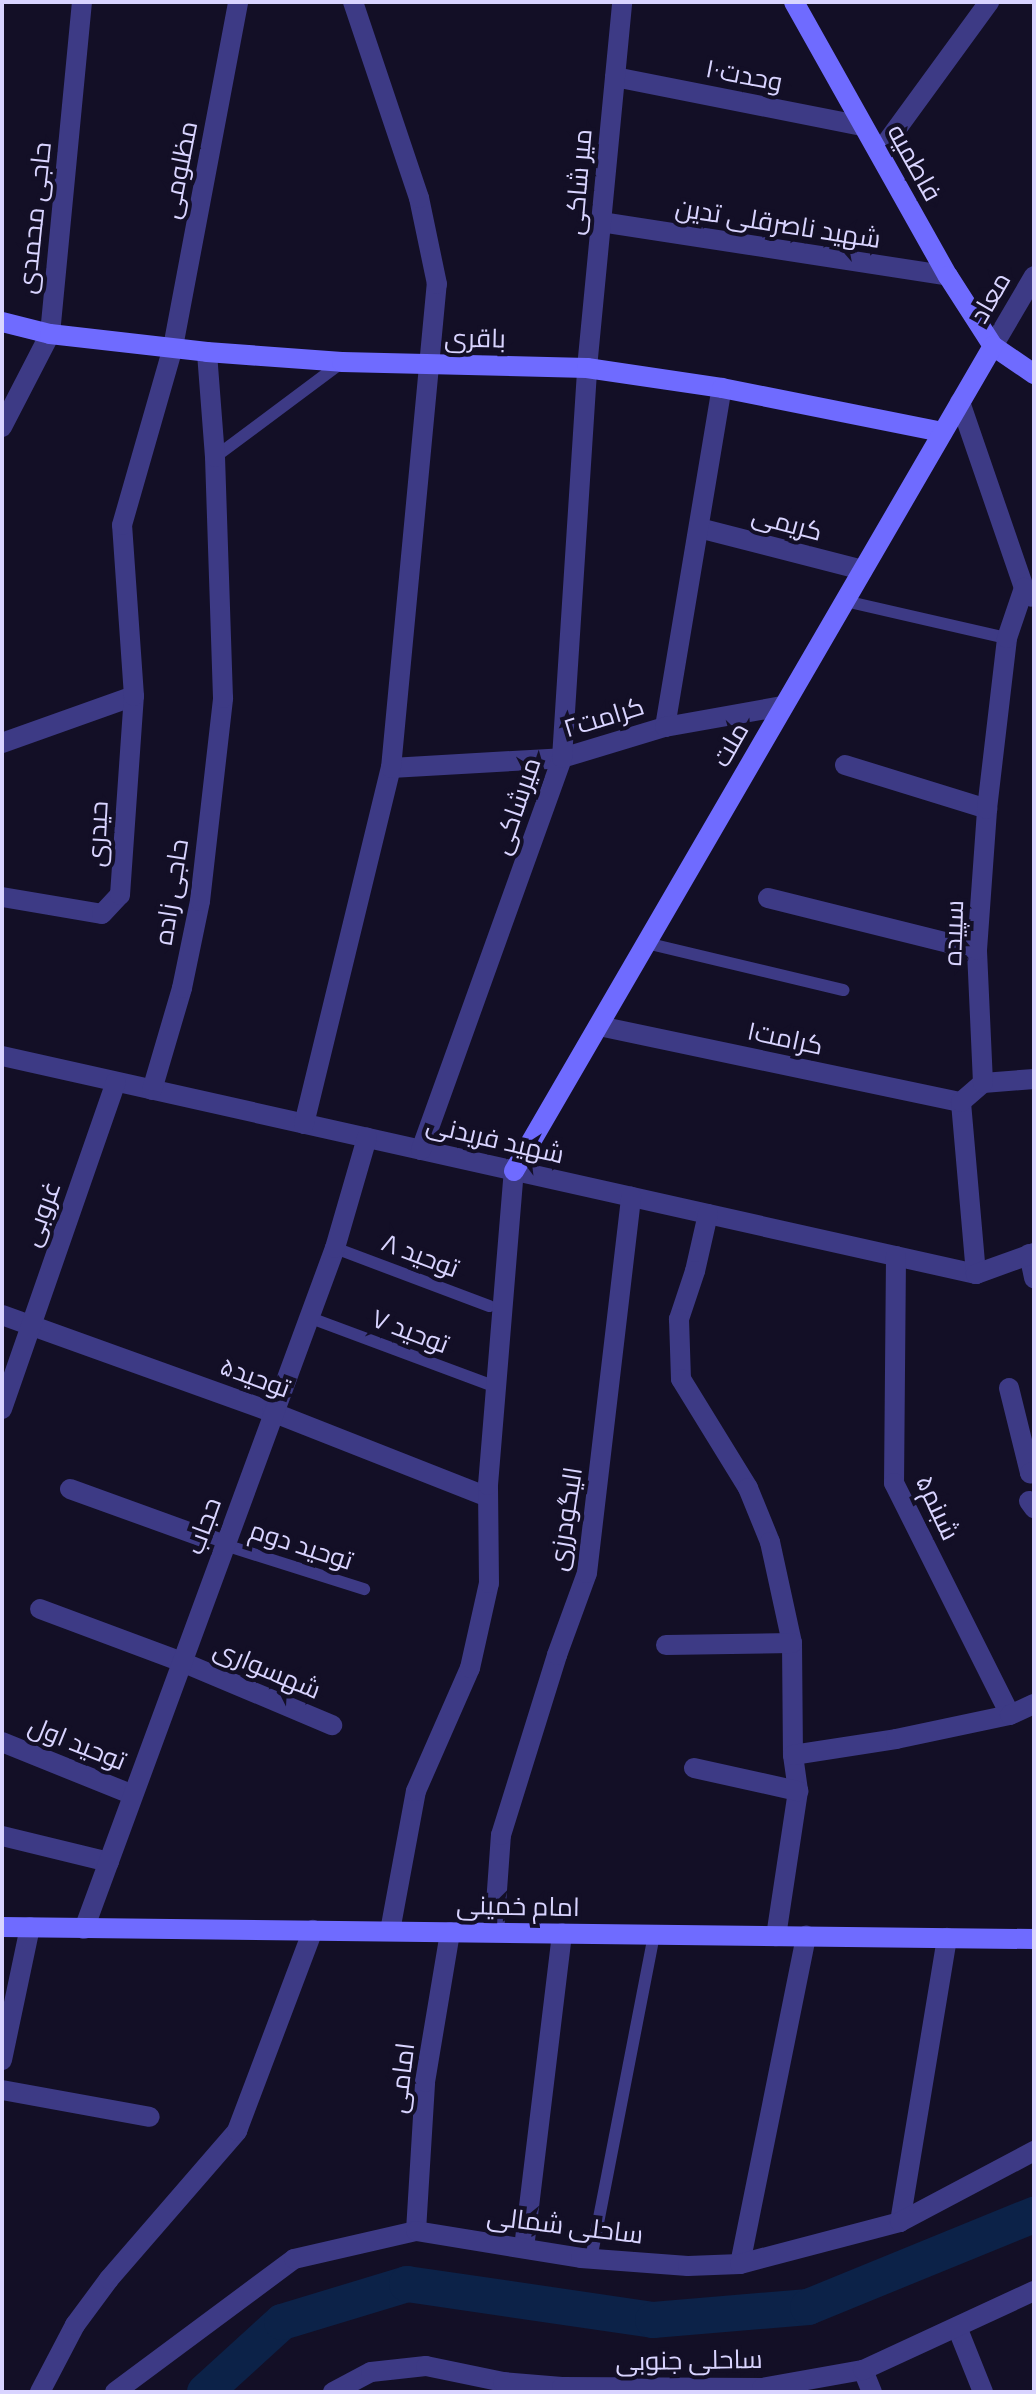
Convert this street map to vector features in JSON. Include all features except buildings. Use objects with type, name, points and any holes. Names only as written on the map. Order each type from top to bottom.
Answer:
[{"type":"street","name":"حاجی محمدی","points":[[2,427],[50,334],[82,2]]},
{"type":"street","name":"مظلومی","points":[[134,696],[122,525],[173,347],[238,2]]},
{"type":"street","points":[[304,1124],[391,768],[437,284],[419,198],[353,2]]},
{"type":"street","name":"میر شاکی","points":[[587,368],[622,2]]},
{"type":"street","name":"فاطمیه","points":[[794,2],[948,276],[993,346]]},
{"type":"street","points":[[879,153],[989,2]]},
{"type":"street","name":"وحدت۱۰","points":[[615,77],[863,126]]},
{"type":"street","name":"شهید ناصرقلی تدین","points":[[601,222],[948,276]]},
{"type":"street","name":"معاد","points":[[993,346],[1034,276]]},
{"type":"street","name":"باقری","points":[[2,322],[50,334],[207,352],[342,362],[587,368],[722,388],[943,432]]},
{"type":"street","points":[[993,346],[1034,374]]},
{"type":"street","name":"ملت","points":[[514,1171],[993,346]]},
{"type":"street","name":"حاجی زاده","points":[[152,1090],[182,988],[200,901],[223,698],[215,457],[207,352]]},
{"type":"street","name":"میرشاکی","points":[[421,1150],[562,758],[587,368]]},
{"type":"street","points":[[665,727],[722,388]]},
{"type":"street","points":[[960,402],[1029,594]]},
{"type":"street","name":"کریمی","points":[[699,528],[863,570]]},
{"type":"street","name":"سپیده","points":[[983,1083],[977,950],[987,809],[1007,638],[1029,594]]},
{"type":"street","points":[[2,743],[134,696]]},
{"type":"street","name":"حیدری","points":[[2,897],[102,914],[120,895],[134,696]]},
{"type":"street","name":"کرامت۲","points":[[391,768],[562,758],[665,727],[783,706]]},
{"type":"street","points":[[845,765],[987,809]]},
{"type":"street","points":[[768,898],[977,950]]},
{"type":"street","name":"کرامت۱","points":[[599,1026],[961,1102]]},
{"type":"street","name":"شهید فریدنی","points":[[2,1056],[976,1274]]},
{"type":"street","points":[[1034,1079],[983,1083],[961,1102],[976,1274],[1031,1253],[1034,1278]]},
{"type":"street","name":"غروبی","points":[[2,1409],[116,1082]]},
{"type":"street","name":"حجاب","points":[[84,1929],[335,1248],[367,1138]]},
{"type":"street","points":[[390,1931],[416,1791],[470,1668],[489,1583],[488,1497],[514,1171]]},
{"type":"street","name":"الیگودرزی","points":[[494,1932],[501,1835],[557,1655],[587,1573],[631,1197]]},
{"type":"street","points":[[708,1214],[695,1271],[679,1319],[681,1379],[748,1488],[770,1542],[792,1643],[793,1755],[798,1791],[776,1936]]},
{"type":"street","name":"شبنم۵","points":[[896,1256],[894,1483],[1010,1715]]},
{"type":"street","name":"توحید۵","points":[[2,1315],[272,1412],[488,1497]]},
{"type":"street","points":[[1009,1388],[1030,1473],[1034,1472]]},
{"type":"street","points":[[70,1489],[225,1545]]},
{"type":"street","name":"شهسواری","points":[[40,1609],[182,1662],[332,1725]]},
{"type":"street","points":[[666,1645],[792,1643]]},
{"type":"street","points":[[793,1755],[896,1739],[1010,1715],[1034,1704]]},
{"type":"street","name":"توحید اول","points":[[2,1742],[133,1795]]},
{"type":"street","points":[[694,1768],[798,1791]]},
{"type":"street","points":[[2,1836],[109,1862]]},
{"type":"street","name":"امام خمینی","points":[[2,1927],[1034,1939]]},
{"type":"street","points":[[2,2060],[30,1927]]},
{"type":"street","points":[[40,2392],[75,2325],[109,2279],[237,2131],[313,1930]]},
{"type":"street","name":"امامی","points":[[416,2231],[425,2082],[450,1932]]},
{"type":"street","points":[[524,2248],[562,1933]]},
{"type":"street","points":[[740,2264],[806,1936]]},
{"type":"street","points":[[900,2222],[947,1938]]},
{"type":"street","points":[[2,2090],[150,2117]]},
{"type":"street","name":"ساحلی شمالی","points":[[115,2392],[294,2259],[416,2231],[591,2259],[688,2266],[740,2264],[900,2222],[1034,2151]]},
{"type":"street","name":"ساحلی جنوبی","points":[[333,2392],[371,2372],[426,2366],[504,2387],[763,2390],[863,2370],[1034,2291]]},
{"type":"street","points":[[957,2327],[983,2392]]},
{"type":"street","points":[[863,2370],[872,2392]]},
{"type":"lane","points":[[215,457],[342,362]]},
{"type":"lane","points":[[845,601],[1007,638]]},
{"type":"lane","points":[[646,943],[843,990]]},
{"type":"lane","name":"توحید ۸","points":[[335,1248],[489,1306]]},
{"type":"lane","name":"توحید ۷","points":[[308,1317],[496,1387]]},
{"type":"lane","name":"توحید دوم","points":[[225,1545],[364,1589]]},
{"type":"lane","points":[[591,2259],[654,1934]]},
{"type":"waterway","points":[[205,2392],[282,2322],[407,2284],[653,2320],[808,2307],[1034,2215]]}]
